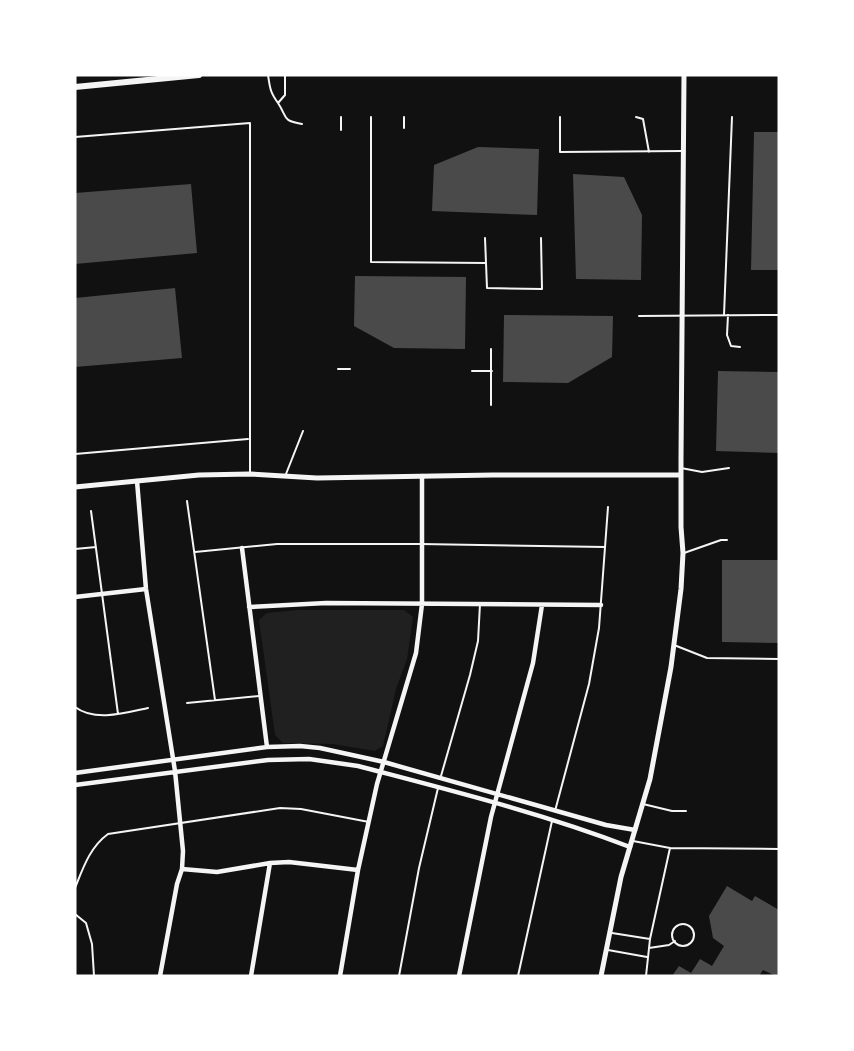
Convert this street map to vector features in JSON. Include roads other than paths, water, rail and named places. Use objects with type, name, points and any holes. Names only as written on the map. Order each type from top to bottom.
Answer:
[{"type":"main road","points":[[75,87],[199,75]]},
{"type":"street","points":[[601,976],[609,932],[650,779],[675,645],[684,553],[681,527],[681,472],[684,315],[684,75]]},
{"type":"street","points":[[75,487],[199,475],[250,474],[316,478],[681,472]]},
{"type":"street","points":[[340,976],[358,870],[369,822],[381,772],[416,653],[422,604],[422,476]]},
{"type":"street","points":[[137,481],[146,589],[175,771],[183,851],[182,868],[160,976]]},
{"type":"street","points":[[242,548],[267,747]]},
{"type":"street","points":[[75,597],[146,589]]},
{"type":"street","points":[[249,607],[327,603],[601,605]]},
{"type":"street","points":[[459,976],[497,795],[533,663],[542,604]]},
{"type":"street","points":[[75,773],[267,747],[320,748],[384,762],[606,825],[635,830]]},
{"type":"street","points":[[75,785],[287,759],[335,761],[381,772],[631,844]]},
{"type":"street","points":[[182,868],[217,872],[270,863],[312,864],[358,870]]},
{"type":"street","points":[[251,976],[270,863]]},
{"type":"lane","points":[[268,75],[272,96],[284,117],[302,124]]},
{"type":"lane","points":[[278,103],[285,95],[285,75]]},
{"type":"lane","points":[[340,130],[341,117]]},
{"type":"lane","points":[[371,117],[371,262],[486,263]]},
{"type":"lane","points":[[404,117],[404,128]]},
{"type":"lane","points":[[560,117],[560,152],[684,151]]},
{"type":"lane","points":[[636,117],[643,119],[648,152]]},
{"type":"lane","points":[[732,117],[726,315],[731,346],[740,347]]},
{"type":"lane","points":[[75,137],[250,123],[250,474]]},
{"type":"lane","points":[[485,238],[488,288],[542,288],[541,238]]},
{"type":"lane","points":[[639,316],[779,315]]},
{"type":"lane","points":[[491,349],[491,405]]},
{"type":"lane","points":[[338,369],[350,369]]},
{"type":"lane","points":[[472,371],[492,371]]},
{"type":"lane","points":[[285,476],[303,431]]},
{"type":"lane","points":[[75,454],[249,439]]},
{"type":"lane","points":[[681,472],[729,468]]},
{"type":"lane","points":[[187,501],[215,700]]},
{"type":"lane","points":[[555,811],[589,684],[599,628],[608,507]]},
{"type":"lane","points":[[91,511],[118,714]]},
{"type":"lane","points":[[684,553],[727,540]]},
{"type":"lane","points":[[195,552],[277,544],[605,547]]},
{"type":"lane","points":[[75,549],[96,547]]},
{"type":"lane","points":[[440,778],[470,675],[478,640],[480,604]]},
{"type":"lane","points":[[675,645],[707,658],[779,659]]},
{"type":"lane","points":[[187,703],[261,696]]},
{"type":"lane","points":[[75,707],[88,714],[118,714],[148,708]]},
{"type":"lane","points":[[399,976],[418,868],[438,788]]},
{"type":"lane","points":[[643,804],[672,811],[686,811]]},
{"type":"lane","points":[[75,888],[90,853],[108,834],[280,808],[301,809],[369,822]]},
{"type":"lane","points":[[518,976],[552,821]]},
{"type":"lane","points":[[631,844],[670,848],[779,849]]},
{"type":"lane","points":[[646,976],[650,939],[670,848]]},
{"type":"lane","points":[[75,914],[86,923],[92,944],[94,976]]},
{"type":"lane","points":[[687,924],[693,930],[694,938],[688,944],[680,945],[675,941],[673,931],[678,925],[687,924]]},
{"type":"lane","points":[[609,932],[650,939]]},
{"type":"lane","points":[[649,948],[669,945],[675,941]]},
{"type":"lane","points":[[606,950],[648,957]]}]
